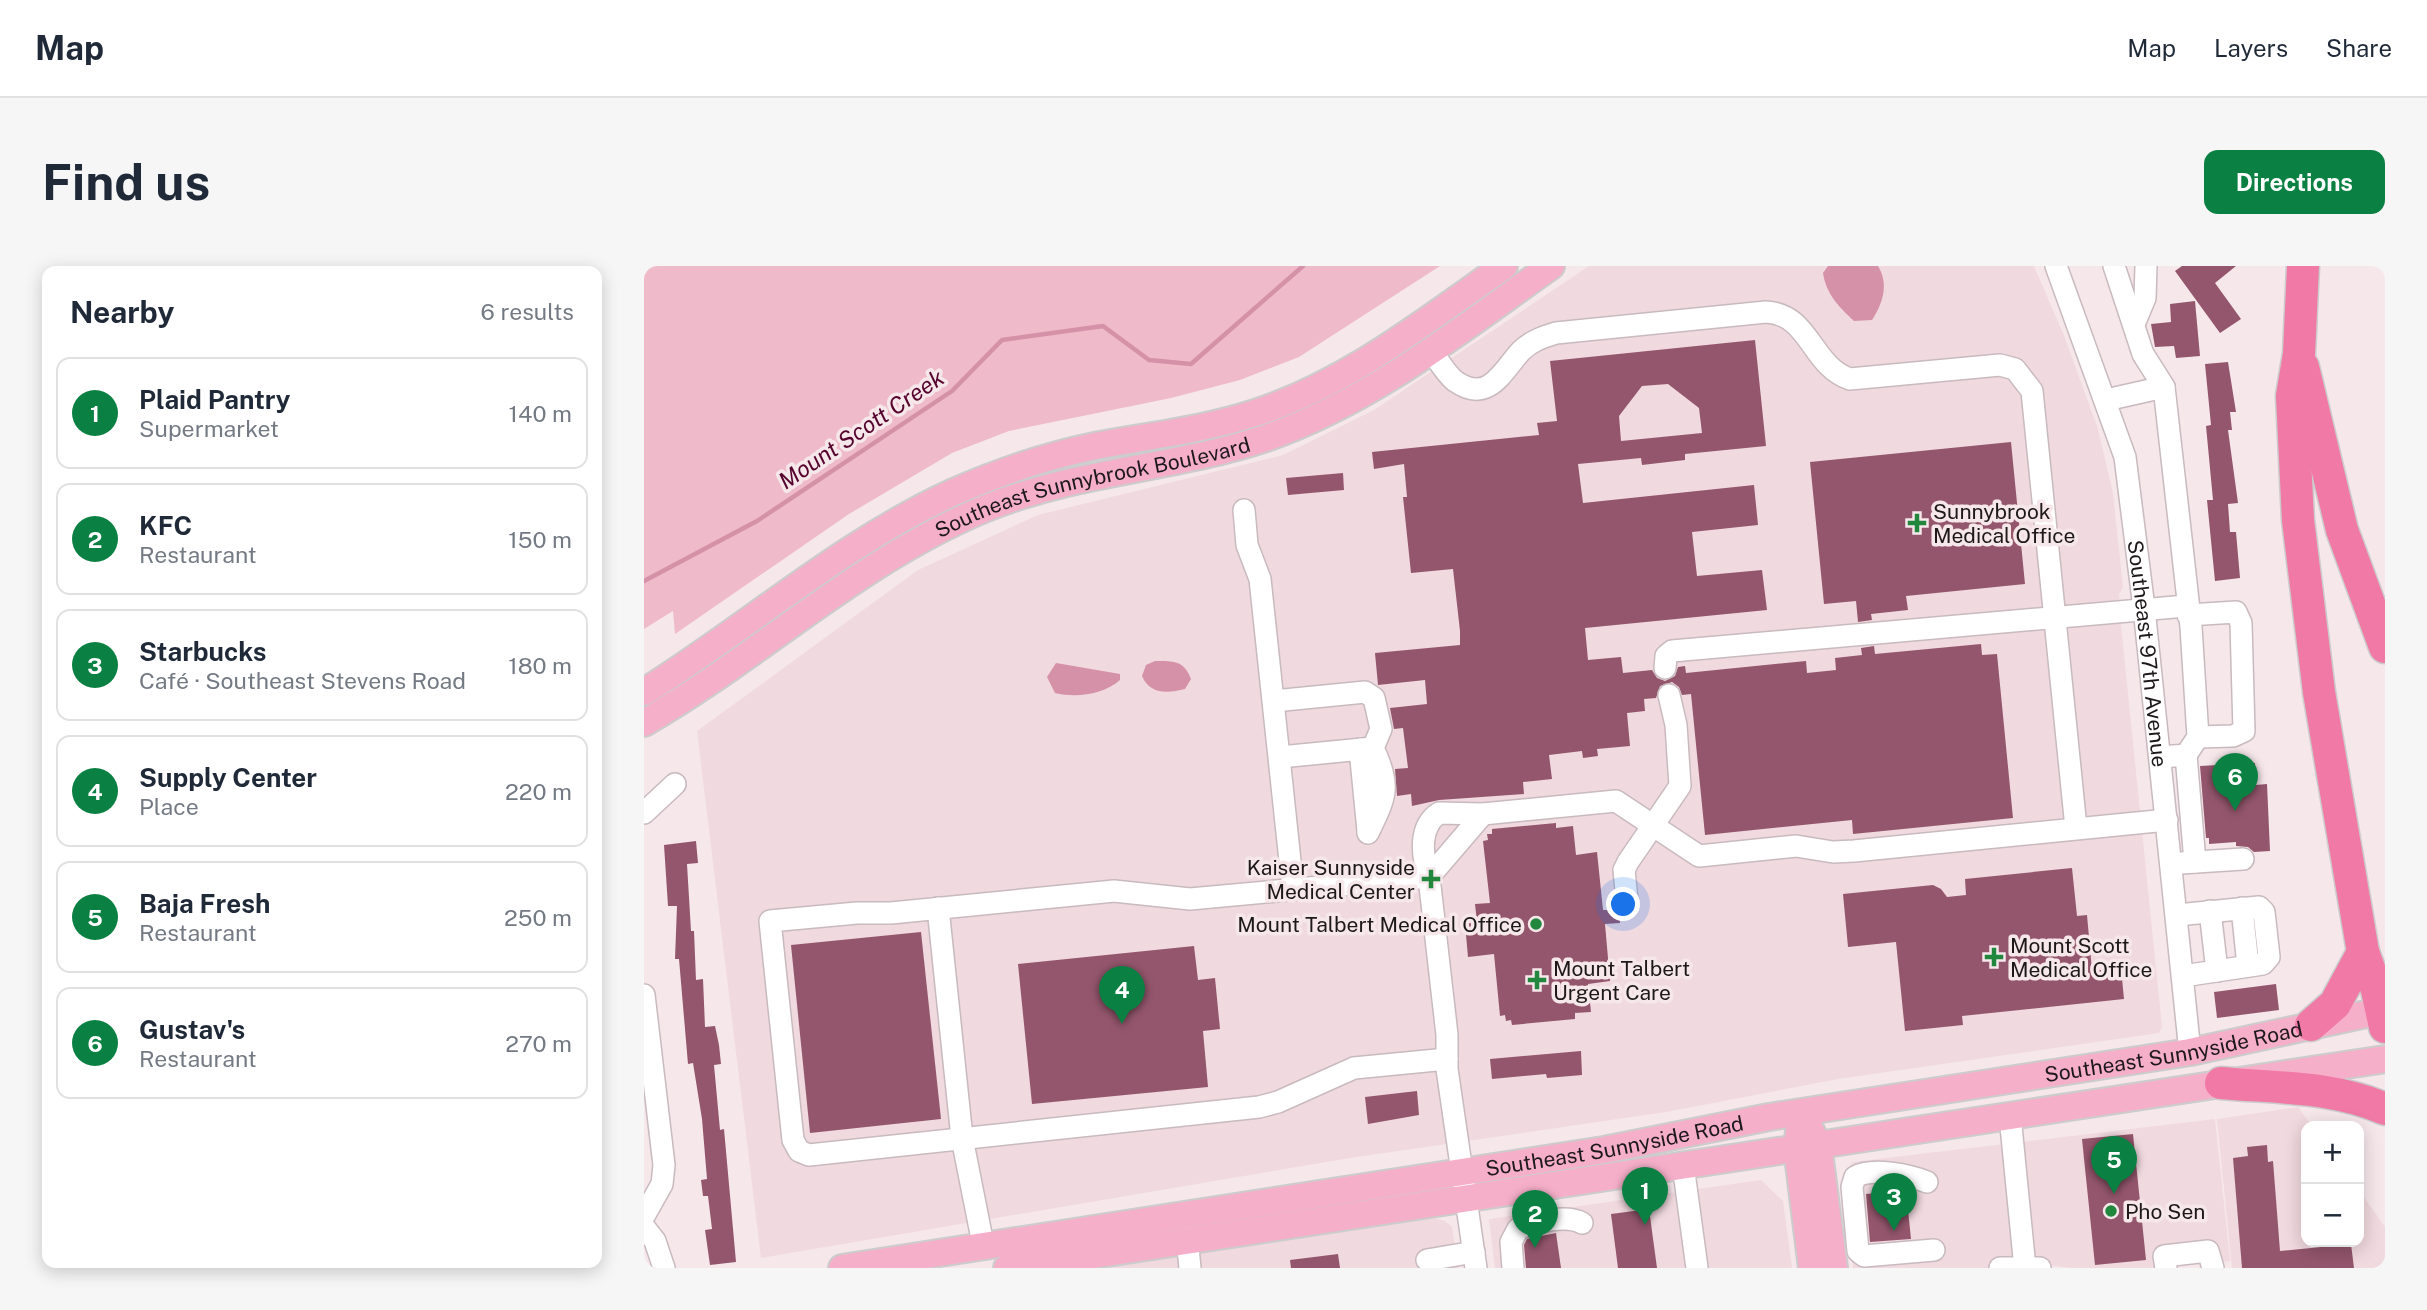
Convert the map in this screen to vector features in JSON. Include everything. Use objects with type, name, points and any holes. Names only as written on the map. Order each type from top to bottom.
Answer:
[{"type":"highway","points":[[2303,266],[2299,354],[2292,396],[2305,599],[2363,952],[2384,1016]]},
{"type":"highway","points":[[2299,354],[2312,395],[2324,465],[2342,530],[2385,647]]},
{"type":"highway","points":[[2311,1025],[2335,1004],[2363,952]]},
{"type":"highway","points":[[2221,1083],[2326,1091],[2385,1109]]},
{"type":"main road","name":"Southeast Sunnybrook Boulevard","points":[[644,692],[716,646],[866,540],[923,507],[1016,468],[1092,447],[1219,423],[1286,402],[1345,373],[1388,347],[1504,266]]},
{"type":"main road","points":[[1431,350],[1429,342],[1432,333],[1525,266]]},
{"type":"main road","name":"Southeast Sunnybrook Boulevard","points":[[644,723],[761,649],[873,567],[923,538],[1029,492],[1082,477],[1224,450],[1324,415],[1392,377],[1551,266]]},
{"type":"main road","name":"Southeast Sunnyside Road","points":[[1007,1268],[1187,1238],[1463,1185],[1604,1150],[1801,1112],[2190,1052],[2311,1025],[2384,1016]]},
{"type":"main road","name":"Southeast Sunnyside Road","points":[[987,1256],[1036,1250],[1052,1233],[1245,1204],[1683,1165],[2385,1059]]},
{"type":"main road","points":[[1801,1112],[1834,1268]]},
{"type":"main road","points":[[1808,1146],[1812,1268]]},
{"type":"main road","points":[[1187,1238],[1191,1226],[1231,1219],[1245,1204]]},
{"type":"main road","points":[[842,1268],[987,1256]]},
{"type":"street","name":"Southeast 97th Avenue","points":[[2056,266],[2125,457],[2161,758],[2190,1052]]},
{"type":"street","points":[[2114,266],[2135,322],[2143,354],[2164,387],[2199,737],[2186,755],[2195,862]]},
{"type":"street","points":[[2135,322],[2146,298],[2146,266]]},
{"type":"street","points":[[1431,350],[1454,380],[1478,388],[1500,379],[1522,349],[1536,339],[1556,333],[1778,312],[1792,318],[1829,369],[1850,379],[2000,365],[2015,369],[2032,391],[2076,828]]},
{"type":"street","points":[[2106,400],[2164,387]]},
{"type":"street","points":[[1244,510],[1247,545],[1260,579],[1293,889]]},
{"type":"street","points":[[1665,668],[1666,656],[1672,651],[2144,608],[2236,612],[2241,623],[2244,731],[2233,736],[2199,737]]},
{"type":"street","points":[[1274,701],[1365,692],[1374,698],[1379,710],[1381,729],[1367,749]]},
{"type":"street","points":[[1627,900],[1624,870],[1680,786],[1676,725],[1669,695]]},
{"type":"street","points":[[1280,757],[1367,749]]},
{"type":"street","points":[[1367,749],[1384,772],[1387,795],[1368,833]]},
{"type":"street","points":[[2161,758],[2186,755]]},
{"type":"street","points":[[644,813],[675,784]]},
{"type":"street","points":[[1427,1260],[1475,1260],[1447,1059],[1447,1035],[1429,877],[1424,861],[1424,841],[1433,817],[1448,812],[1483,814],[1616,800],[1699,856],[1796,846],[1833,852],[1854,852],[2167,820]]},
{"type":"street","points":[[1447,1059],[1354,1068],[1278,1102],[1259,1107],[809,1155],[799,1151],[793,1140],[770,921],[1114,891],[1191,899],[1429,877],[1483,814]]},
{"type":"street","points":[[2172,863],[2243,859]]},
{"type":"street","points":[[938,908],[962,1138],[987,1256]]},
{"type":"street","points":[[2177,915],[2263,909],[2268,945],[2267,961],[2183,976]]},
{"type":"street","points":[[2226,910],[2232,968]]},
{"type":"street","points":[[644,1216],[662,1184],[664,1165],[645,1008]]},
{"type":"street","points":[[2000,1268],[2030,1268],[2010,1116]]},
{"type":"street","points":[[1683,1165],[1696,1268]]},
{"type":"street","points":[[1927,1182],[1914,1177],[1873,1174],[1855,1177],[1852,1187],[1858,1251],[1864,1256],[1934,1250]]},
{"type":"street","points":[[1513,1268],[1511,1242],[1518,1229],[1559,1219],[1581,1223]]},
{"type":"street","points":[[644,1227],[655,1241],[664,1268]]},
{"type":"street","points":[[1187,1238],[1190,1268]]},
{"type":"street","points":[[2165,1268],[2164,1256],[2208,1251],[2213,1268]]},
{"type":"shaded area","points":[[644,266],[1440,266],[1299,357],[1240,380],[1171,398],[1009,431],[952,453],[849,514],[675,634],[673,611],[644,629]]},
{"type":"shaded area","name":"Kaiser Sunnyside Medical Center","points":[[1589,266],[2034,266],[2065,338],[2098,429],[2113,493],[2123,587],[2119,594],[2121,625],[2162,1027],[2159,1033],[1838,1079],[1666,1112],[1350,1158],[761,1258],[697,731],[918,570],[1038,515],[1283,455],[1374,410]]},
{"type":"shaded area","points":[[1828,266],[1878,266],[1884,287],[1879,307],[1872,320],[1854,321],[1838,305],[1825,281],[1823,273]]},
{"type":"shaded area","points":[[1155,661],[1172,662],[1185,668],[1191,679],[1185,689],[1166,692],[1150,687],[1142,676],[1146,665]]},
{"type":"shaded area","points":[[1056,663],[1120,674],[1120,680],[1106,689],[1089,694],[1055,693],[1047,677]]},
{"type":"shaded area","points":[[2298,1107],[2308,1121],[2301,1121],[2301,1247],[2364,1247],[2364,1197],[2385,1227],[2385,1268],[2232,1268],[2217,1119]]},
{"type":"shaded area","points":[[2215,1119],[2230,1261],[2150,1268],[2071,1268],[2040,1264],[2020,1268],[1853,1268],[1842,1179],[1852,1162]]},
{"type":"shaded area","points":[[1761,1180],[1783,1201],[1792,1268],[1495,1268],[1489,1219]]},
{"type":"shaded area","points":[[1435,1218],[1452,1227],[1458,1268],[1088,1268]]},
{"type":"building","points":[[2182,266],[2236,266],[2215,283],[2241,319],[2220,333],[2175,271]]},
{"type":"building","points":[[2195,301],[2200,356],[2176,358],[2174,346],[2155,347],[2151,324],[2171,322],[2170,304]]},
{"type":"building","points":[[1755,340],[1766,446],[1685,454],[1685,460],[1642,465],[1641,458],[1578,464],[1583,503],[1754,485],[1758,525],[1692,532],[1697,576],[1762,570],[1767,610],[1585,628],[1588,660],[1621,657],[1623,673],[1652,670],[1657,678],[1665,681],[1675,676],[1678,667],[1685,666],[1686,673],[1806,661],[1807,673],[1836,670],[1835,658],[1862,655],[1861,648],[1874,646],[1875,654],[1981,644],[1982,655],[1997,654],[2013,818],[1853,834],[1852,820],[1705,835],[1691,694],[1682,695],[1679,687],[1672,682],[1660,686],[1656,698],[1644,699],[1645,711],[1627,713],[1630,746],[1597,749],[1598,756],[1583,758],[1582,751],[1549,755],[1552,779],[1523,782],[1524,794],[1439,800],[1412,806],[1411,794],[1397,796],[1395,769],[1408,768],[1403,728],[1394,729],[1390,708],[1427,704],[1425,680],[1378,685],[1375,653],[1460,645],[1460,631],[1453,569],[1411,573],[1403,497],[1407,497],[1404,464],[1374,469],[1372,452],[1539,435],[1537,423],[1557,421],[1550,361]],"holes":[[[1668,384],[1699,408],[1702,433],[1621,441],[1619,416],[1642,386]]]},
{"type":"building","points":[[2228,362],[2236,412],[2230,412],[2232,430],[2228,430],[2238,503],[2228,504],[2230,532],[2236,532],[2240,578],[2215,581],[2207,500],[2213,500],[2206,426],[2211,425],[2205,364]]},
{"type":"building","name":"Sunnybrook Medical Office","points":[[2011,442],[2025,584],[1906,596],[1908,610],[1871,614],[1872,620],[1858,622],[1856,601],[1824,604],[1810,462]]},
{"type":"building","points":[[1343,473],[1344,490],[1288,495],[1286,478]]},
{"type":"building","points":[[2255,763],[2256,785],[2267,784],[2270,851],[2254,852],[2248,847],[2236,846],[2236,842],[2209,844],[2209,838],[2206,838],[2200,766]]},
{"type":"building","name":"Mount Talbert Medical Office","points":[[1556,823],[1556,828],[1573,826],[1576,855],[1597,852],[1603,910],[1619,910],[1620,923],[1605,924],[1610,981],[1588,984],[1591,1012],[1575,1013],[1575,1019],[1512,1025],[1511,1020],[1506,1021],[1505,1015],[1500,1016],[1494,954],[1468,957],[1465,924],[1477,922],[1475,904],[1490,903],[1483,841],[1488,840],[1487,834],[1492,834],[1492,829]]},
{"type":"building","points":[[696,841],[698,863],[687,864],[691,931],[694,931],[696,980],[703,979],[705,1027],[715,1026],[719,1045],[721,1064],[714,1065],[720,1130],[724,1129],[736,1262],[710,1265],[705,1230],[712,1229],[708,1196],[703,1196],[701,1180],[707,1179],[702,1119],[693,1063],[688,1064],[679,959],[675,959],[677,906],[668,906],[664,845]]},
{"type":"building","name":"Mount Scott Medical Office","points":[[2072,868],[2077,916],[2087,915],[2092,971],[2121,968],[2124,999],[1962,1016],[1963,1025],[1905,1031],[1896,942],[1848,947],[1843,894],[1933,885],[1941,889],[1947,897],[1966,895],[1965,879]]},
{"type":"building","points":[[921,932],[941,1119],[810,1133],[791,945]]},
{"type":"building","points":[[1194,946],[1198,980],[1215,978],[1220,1029],[1203,1031],[1208,1087],[1032,1104],[1018,964]]},
{"type":"building","points":[[2276,984],[2279,1010],[2217,1018],[2214,992]]},
{"type":"building","points":[[1581,1051],[1582,1075],[1547,1078],[1546,1074],[1492,1079],[1490,1059]]},
{"type":"building","points":[[1417,1091],[1419,1115],[1368,1124],[1365,1097]]},
{"type":"building","points":[[2133,1134],[2146,1260],[2095,1265],[2082,1139]]},
{"type":"building","points":[[2267,1145],[2268,1162],[2273,1161],[2280,1251],[2351,1247],[2354,1268],[2242,1268],[2233,1158],[2248,1156],[2247,1147]]},
{"type":"building","points":[[1906,1190],[1911,1239],[1870,1242],[1866,1194]]},
{"type":"building","points":[[1649,1209],[1657,1268],[1618,1268],[1611,1214]]},
{"type":"building","points":[[1556,1233],[1561,1268],[1526,1268],[1524,1245],[1527,1239]]},
{"type":"building","points":[[1338,1254],[1340,1268],[1291,1268],[1290,1260]]},
{"type":"waterway","name":"Mount Scott Creek","points":[[644,581],[757,521],[952,391],[1002,340],[1103,326],[1149,360],[1191,364],[1303,266]]},
{"type":"place","name":"Sunnybrook Medical Office","points":[[1917,523]]},
{"type":"place","name":"Gustav's","points":[[2235,811]]},
{"type":"place","name":"Kaiser Sunnyside Medical Center","points":[[1431,879]]},
{"type":"place","name":"Mount Talbert Medical Office","points":[[1536,924]]},
{"type":"place","name":"Mount Scott Medical Office","points":[[1994,957]]},
{"type":"place","name":"Mount Talbert Urgent Care","points":[[1537,980]]},
{"type":"place","name":"Supply Center","points":[[1122,1024]]},
{"type":"place","name":"Baja Fresh","points":[[2114,1194]]},
{"type":"place","name":"Pho Sen","points":[[2111,1211]]},
{"type":"place","name":"Plaid Pantry","points":[[1645,1225]]},
{"type":"place","name":"Starbucks","points":[[1894,1231]]},
{"type":"place","name":"KFC","points":[[1535,1248]]}]
